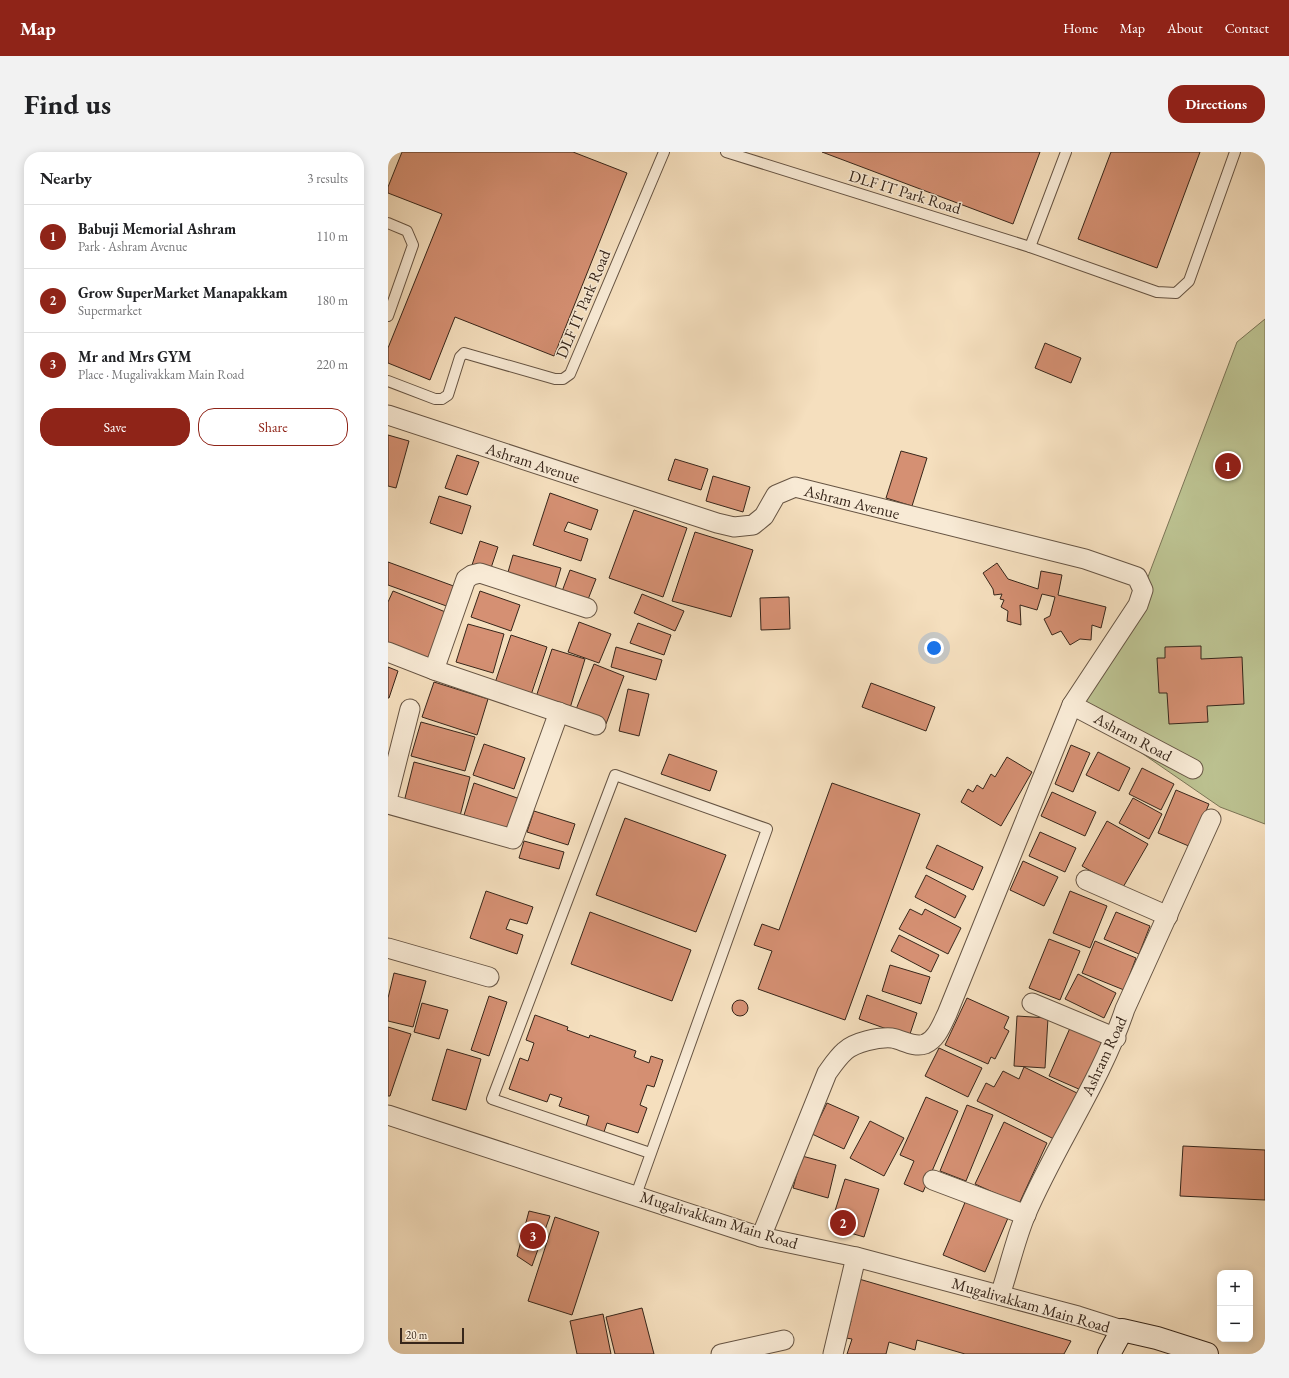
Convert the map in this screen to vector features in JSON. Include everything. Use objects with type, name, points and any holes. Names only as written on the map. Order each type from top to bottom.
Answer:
[{"type":"main road","points":[[1109,1354],[1122,1330],[1158,1338],[1207,1354]]},
{"type":"street","name":"Ashram Avenue","points":[[388,415],[716,523],[734,527],[753,525],[764,516],[776,495],[795,487],[1085,559],[1137,577],[1143,590],[1138,605],[1072,704]]},
{"type":"street","points":[[434,670],[466,580],[472,575],[480,573],[587,608]]},
{"type":"street","points":[[388,652],[434,670],[596,725]]},
{"type":"street","name":"Ashram Road","points":[[1072,704],[1194,769]]},
{"type":"street","points":[[761,1236],[827,1073],[845,1051],[861,1043],[877,1040],[892,1038],[911,1045],[925,1044],[935,1037],[947,1014],[1072,704]]},
{"type":"street","points":[[388,796],[410,710]]},
{"type":"street","points":[[388,804],[513,839],[559,712]]},
{"type":"street","name":"Ashram Road","points":[[1000,1295],[1026,1215],[1063,1138],[1116,1038],[1125,1009],[1211,819]]},
{"type":"street","points":[[1086,880],[1168,916]]},
{"type":"street","points":[[388,948],[489,977]]},
{"type":"street","points":[[1032,1003],[1116,1038]]},
{"type":"street","name":"Mugalivakkam Main Road","points":[[388,1115],[761,1236],[856,1257],[1000,1295],[1122,1330]]},
{"type":"street","points":[[933,1180],[1026,1215]]},
{"type":"street","points":[[833,1354],[856,1257]]},
{"type":"street","points":[[721,1354],[784,1340]]},
{"type":"lane","name":"DLF IT Park Road","points":[[388,381],[435,399],[442,399],[448,395],[460,357],[464,353],[556,379],[563,379],[570,374],[664,152]]},
{"type":"lane","name":"DLF IT Park Road","points":[[726,152],[1030,247],[1157,292],[1176,293],[1189,281],[1235,152]]},
{"type":"lane","points":[[1030,247],[1066,152]]},
{"type":"lane","points":[[388,223],[406,231],[413,245],[388,316]]},
{"type":"lane","points":[[636,1195],[767,828],[615,775],[492,1099],[650,1153]]},
{"type":"green space","points":[[1265,319],[1265,824],[1220,807],[1072,705],[1143,590],[1237,342]]},
{"type":"building","points":[[402,152],[573,152],[627,173],[554,356],[455,317],[430,380],[388,363],[388,348],[442,214],[388,193],[388,187]]},
{"type":"building","points":[[822,152],[1040,152],[1013,224]]},
{"type":"building","points":[[1111,152],[1200,152],[1157,268],[1078,239]]},
{"type":"building","points":[[1045,343],[1081,358],[1071,383],[1035,368]]},
{"type":"building","points":[[388,435],[409,441],[396,488],[388,486]]},
{"type":"building","points":[[901,451],[927,458],[912,506],[886,498]]},
{"type":"building","points":[[457,455],[479,462],[467,495],[445,488]]},
{"type":"building","points":[[675,459],[708,469],[701,490],[668,480]]},
{"type":"building","points":[[713,476],[750,487],[743,512],[706,501]]},
{"type":"building","points":[[550,493],[598,510],[591,530],[568,522],[564,531],[588,539],[581,561],[533,545]]},
{"type":"building","points":[[439,496],[471,506],[462,534],[430,523]]},
{"type":"building","points":[[634,510],[687,528],[663,597],[609,578]]},
{"type":"building","points":[[695,532],[753,550],[731,617],[672,601]]},
{"type":"building","points":[[480,541],[498,547],[490,571],[472,565]]},
{"type":"building","points":[[513,555],[561,568],[554,592],[506,579]]},
{"type":"building","points":[[388,562],[459,588],[452,608],[388,585]]},
{"type":"building","points":[[997,563],[1008,579],[1038,589],[1041,571],[1062,575],[1058,595],[1106,607],[1101,628],[1092,625],[1091,640],[1080,639],[1070,645],[1061,631],[1052,635],[1044,619],[1050,616],[1055,597],[1042,594],[1037,610],[1020,605],[1021,625],[1007,621],[1008,611],[1001,607],[1004,600],[1000,599],[1002,594],[994,595],[993,589],[983,573]]},
{"type":"building","points":[[570,570],[596,579],[587,602],[561,594]]},
{"type":"building","points":[[393,591],[448,613],[429,662],[388,646],[388,602]]},
{"type":"building","points":[[480,591],[520,605],[511,631],[471,617]]},
{"type":"building","points":[[642,594],[684,611],[675,631],[634,613]]},
{"type":"building","points":[[789,597],[790,629],[761,630],[760,598]]},
{"type":"building","points":[[579,622],[611,634],[599,663],[568,652]]},
{"type":"building","points":[[638,623],[671,635],[664,655],[630,643]]},
{"type":"building","points":[[468,624],[504,634],[493,673],[456,662]]},
{"type":"building","points":[[511,635],[547,647],[531,695],[495,683]]},
{"type":"building","points":[[1201,646],[1201,659],[1242,657],[1244,704],[1207,706],[1208,722],[1169,724],[1167,693],[1159,693],[1157,658],[1165,658],[1165,647]]},
{"type":"building","points":[[616,647],[662,660],[656,680],[611,667]]},
{"type":"building","points":[[552,649],[585,659],[570,708],[536,697]]},
{"type":"building","points":[[594,664],[624,676],[606,724],[575,712]]},
{"type":"building","points":[[388,667],[398,671],[389,698],[388,698]]},
{"type":"building","points":[[434,682],[488,699],[477,735],[422,717]]},
{"type":"building","points":[[871,683],[935,707],[926,731],[862,707]]},
{"type":"building","points":[[628,689],[649,694],[639,736],[619,731]]},
{"type":"building","points":[[421,722],[475,737],[465,771],[411,756]]},
{"type":"building","points":[[484,744],[525,758],[514,789],[473,775]]},
{"type":"building","points":[[1071,745],[1090,753],[1073,792],[1055,784]]},
{"type":"building","points":[[1098,752],[1130,768],[1119,791],[1086,775]]},
{"type":"building","points":[[669,754],[717,771],[710,791],[661,774]]},
{"type":"building","points":[[1007,757],[1032,772],[1001,826],[961,802],[968,789],[973,792],[977,785],[983,789],[991,774],[995,777]]},
{"type":"building","points":[[414,762],[470,777],[460,816],[404,802]]},
{"type":"building","points":[[1142,768],[1174,784],[1161,810],[1129,794]]},
{"type":"building","points":[[474,783],[523,800],[513,831],[464,815]]},
{"type":"building","points":[[832,783],[920,814],[845,1020],[758,989],[772,951],[754,945],[762,924],[779,930]]},
{"type":"building","points":[[1176,790],[1209,804],[1191,847],[1158,833]]},
{"type":"building","points":[[1052,792],[1096,812],[1085,836],[1041,816]]},
{"type":"building","points":[[1133,798],[1162,814],[1149,839],[1119,823]]},
{"type":"building","points":[[534,811],[575,824],[568,845],[527,832]]},
{"type":"building","points":[[625,818],[726,855],[696,932],[596,895]]},
{"type":"building","points":[[1107,821],[1148,844],[1122,889],[1082,866]]},
{"type":"building","points":[[1040,832],[1076,848],[1065,872],[1029,856]]},
{"type":"building","points":[[524,841],[564,852],[559,869],[519,858]]},
{"type":"building","points":[[937,845],[983,867],[973,890],[926,868]]},
{"type":"building","points":[[1023,861],[1058,877],[1044,906],[1010,890]]},
{"type":"building","points":[[926,875],[966,896],[955,918],[915,897]]},
{"type":"building","points":[[486,891],[533,907],[527,924],[510,919],[506,929],[523,935],[517,954],[470,938]]},
{"type":"building","points":[[1070,891],[1107,906],[1090,948],[1053,933]]},
{"type":"building","points":[[910,909],[922,915],[925,909],[961,928],[948,954],[899,929]]},
{"type":"building","points":[[590,912],[691,950],[672,1001],[571,964]]},
{"type":"building","points":[[1116,912],[1150,926],[1139,954],[1104,939]]},
{"type":"building","points":[[899,935],[939,955],[931,972],[891,951]]},
{"type":"building","points":[[1049,939],[1080,951],[1060,1000],[1029,988]]},
{"type":"building","points":[[1095,941],[1136,958],[1124,990],[1082,973]]},
{"type":"building","points":[[890,965],[930,977],[921,1004],[882,991]]},
{"type":"building","points":[[394,973],[426,981],[413,1027],[388,1021],[388,998]]},
{"type":"building","points":[[1078,974],[1116,993],[1104,1018],[1065,999]]},
{"type":"building","points":[[867,995],[917,1013],[909,1037],[859,1019]]},
{"type":"building","points":[[489,996],[507,1002],[489,1056],[471,1050]]},
{"type":"building","points":[[967,998],[1009,1017],[1004,1028],[1009,1031],[995,1059],[991,1057],[988,1064],[945,1045]]},
{"type":"building","points":[[737,1000],[743,1000],[748,1005],[746,1014],[743,1016],[737,1016],[732,1011],[732,1005]]},
{"type":"building","points":[[422,1003],[448,1010],[439,1039],[414,1032]]},
{"type":"building","points":[[535,1015],[568,1027],[567,1030],[589,1038],[590,1035],[636,1051],[634,1057],[649,1063],[651,1056],[663,1060],[654,1087],[647,1085],[640,1105],[647,1108],[638,1133],[607,1123],[604,1132],[586,1126],[589,1116],[559,1106],[562,1098],[550,1094],[547,1102],[509,1089],[520,1058],[528,1061],[534,1043],[526,1040]]},
{"type":"building","points":[[1017,1016],[1048,1018],[1045,1068],[1014,1066]]},
{"type":"building","points":[[388,1027],[411,1034],[390,1096],[388,1096]]},
{"type":"building","points":[[1070,1028],[1102,1042],[1081,1090],[1049,1076]]},
{"type":"building","points":[[939,1048],[982,1068],[968,1097],[925,1076]]},
{"type":"building","points":[[447,1049],[481,1059],[466,1110],[432,1100]]},
{"type":"building","points":[[1024,1067],[1079,1094],[1056,1140],[977,1101],[986,1083],[994,1087],[1003,1071],[1019,1079]]},
{"type":"building","points":[[926,1097],[958,1111],[923,1192],[904,1184],[914,1161],[900,1155]]},
{"type":"building","points":[[827,1103],[859,1117],[844,1149],[812,1134]]},
{"type":"building","points":[[967,1105],[993,1115],[966,1181],[940,1171]]},
{"type":"building","points":[[870,1121],[904,1138],[884,1176],[850,1158]]},
{"type":"building","points":[[1004,1122],[1047,1143],[1019,1204],[975,1184]]},
{"type":"building","points":[[1183,1146],[1265,1150],[1265,1200],[1180,1196]]},
{"type":"building","points":[[802,1156],[836,1165],[828,1198],[793,1188]]},
{"type":"building","points":[[845,1179],[879,1189],[864,1237],[830,1227]]},
{"type":"building","points":[[966,1200],[1008,1218],[985,1272],[943,1255]]},
{"type":"building","points":[[529,1211],[550,1216],[532,1266],[517,1256]]},
{"type":"building","points":[[555,1217],[599,1232],[572,1315],[528,1301]]},
{"type":"building","points":[[859,1279],[1071,1341],[1064,1354],[965,1354],[917,1340],[915,1350],[889,1342],[886,1354],[847,1354],[852,1339],[846,1338],[851,1321],[847,1319]]},
{"type":"building","points":[[642,1308],[654,1354],[615,1354],[606,1317]]},
{"type":"building","points":[[603,1314],[611,1354],[577,1354],[570,1321]]},
{"type":"place","name":"Babuji Memorial Ashram","points":[[1228,466]]},
{"type":"place","name":"Grow SuperMarket Manapakkam","points":[[843,1223]]},
{"type":"place","name":"Mr and Mrs GYM","points":[[533,1236]]}]
